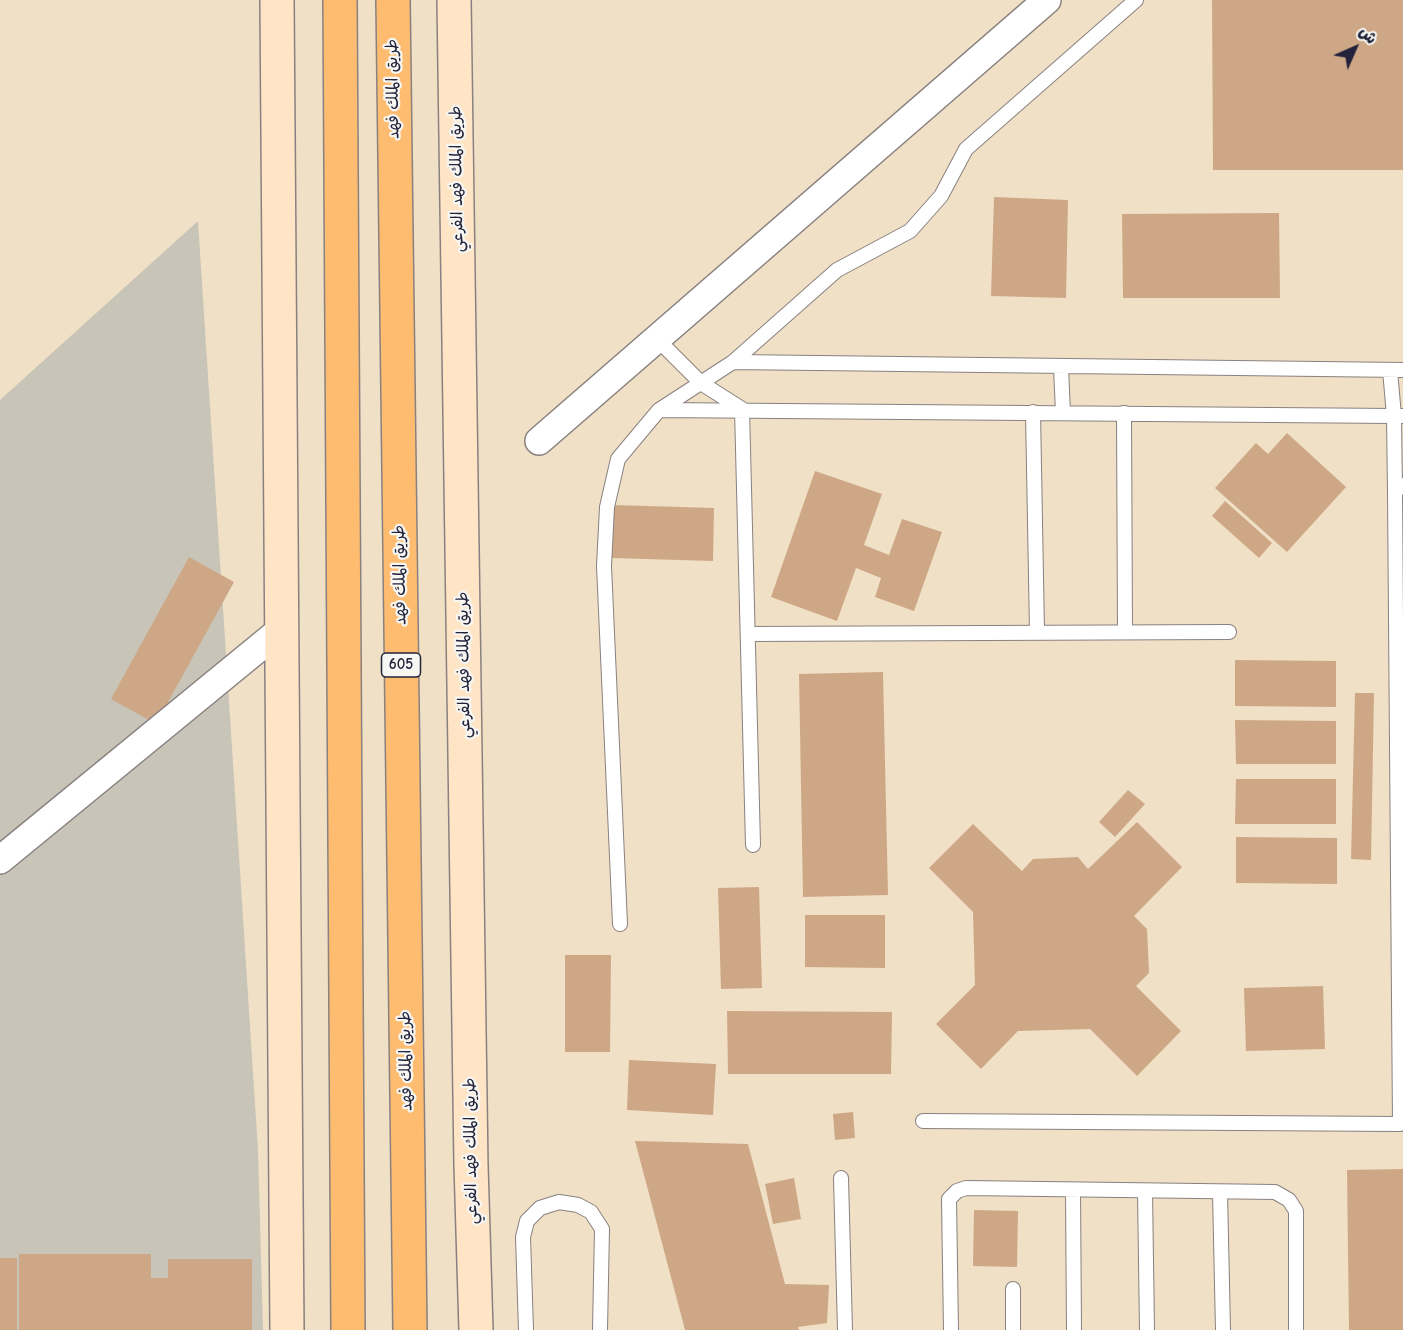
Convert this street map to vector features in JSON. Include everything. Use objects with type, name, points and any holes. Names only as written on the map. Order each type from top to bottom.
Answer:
[{"type":"highway","points":[[340,0],[348,1330]]},
{"type":"highway","name":"طريق الملك فهد","points":[[393,0],[410,1330]]},
{"type":"main road","points":[[277,0],[287,1330]]},
{"type":"main road","name":"طريق الملك فهد الفرعي","points":[[454,0],[471,1165],[476,1330]]},
{"type":"street","points":[[539,441],[1047,0]]},
{"type":"street","points":[[0,860],[283,628]]},
{"type":"lane","points":[[620,924],[604,566],[607,507],[618,459],[659,410],[733,363],[837,270],[910,231],[941,196],[966,149],[1136,0]]},
{"type":"lane","points":[[657,339],[701,383],[742,410]]},
{"type":"lane","points":[[733,363],[1396,370],[1399,488],[1401,1124],[923,1121]]},
{"type":"lane","points":[[1061,367],[1063,413]]},
{"type":"lane","points":[[659,410],[1398,416]]},
{"type":"lane","points":[[742,410],[753,845]]},
{"type":"lane","points":[[1033,412],[1037,632]]},
{"type":"lane","points":[[1124,413],[1125,632]]},
{"type":"lane","points":[[748,634],[1229,632]]},
{"type":"lane","points":[[841,1178],[844,1330]]},
{"type":"lane","points":[[951,1330],[949,1199],[957,1191],[966,1188],[1275,1192],[1289,1200],[1296,1211],[1296,1330]]},
{"type":"lane","points":[[1073,1190],[1074,1330]]},
{"type":"lane","points":[[1145,1191],[1147,1330]]},
{"type":"lane","points":[[1220,1192],[1223,1330]]},
{"type":"lane","points":[[526,1330],[523,1238],[527,1221],[540,1208],[559,1202],[578,1205],[591,1212],[602,1229],[600,1330]]},
{"type":"lane","points":[[1013,1289],[1013,1330]]},
{"type":"shaded area","points":[[198,221],[258,1150],[263,1330],[0,1330],[0,400]]},
{"type":"building","points":[[1212,0],[1403,0],[1403,170],[1213,170]]},
{"type":"building","points":[[994,197],[1068,200],[1066,298],[991,296]]},
{"type":"building","points":[[1279,213],[1280,298],[1123,298],[1122,214]]},
{"type":"building","points":[[1287,433],[1346,487],[1287,552],[1215,488],[1256,443],[1268,454]]},
{"type":"building","points":[[815,471],[882,494],[864,545],[889,555],[902,519],[942,532],[914,611],[875,597],[881,578],[856,568],[837,621],[771,597]]},
{"type":"building","points":[[1225,501],[1272,543],[1259,558],[1212,516]]},
{"type":"building","points":[[613,505],[714,508],[713,561],[611,558]]},
{"type":"building","points":[[189,557],[234,582],[156,724],[111,699]]},
{"type":"building","points":[[1235,660],[1336,661],[1336,707],[1235,706]]},
{"type":"building","points":[[883,672],[888,895],[803,897],[799,674]]},
{"type":"building","points":[[1355,693],[1374,693],[1371,860],[1351,859]]},
{"type":"building","points":[[1235,720],[1336,721],[1336,764],[1236,764]]},
{"type":"building","points":[[1236,779],[1336,779],[1336,824],[1235,824]]},
{"type":"building","points":[[1128,790],[1145,804],[1115,837],[1099,822]]},
{"type":"building","points":[[1137,822],[1182,867],[1134,916],[1147,929],[1149,973],[1136,986],[1181,1031],[1137,1076],[1090,1029],[1018,1031],[981,1069],[936,1024],[975,985],[973,912],[929,868],[973,824],[1022,871],[1033,859],[1078,857],[1088,869]]},
{"type":"building","points":[[1236,837],[1337,838],[1337,884],[1236,883]]},
{"type":"building","points":[[759,887],[762,988],[721,989],[718,888]]},
{"type":"building","points":[[805,915],[885,915],[885,968],[805,967]]},
{"type":"building","points":[[565,955],[611,955],[610,1052],[565,1052]]},
{"type":"building","points":[[1323,986],[1325,1049],[1246,1051],[1244,988]]},
{"type":"building","points":[[727,1011],[892,1012],[891,1074],[728,1074]]},
{"type":"building","points":[[629,1060],[716,1064],[713,1115],[627,1110]]},
{"type":"building","points":[[853,1112],[855,1138],[835,1140],[833,1114]]},
{"type":"building","points":[[635,1141],[748,1144],[785,1284],[829,1285],[827,1323],[798,1327],[799,1330],[685,1330]]},
{"type":"building","points":[[1403,1169],[1403,1330],[1349,1330],[1347,1170]]},
{"type":"building","points":[[794,1178],[801,1219],[773,1224],[765,1184]]},
{"type":"building","points":[[974,1210],[1018,1211],[1017,1267],[973,1266]]},
{"type":"building","points":[[19,1254],[151,1254],[151,1278],[168,1278],[168,1259],[252,1259],[252,1330],[19,1330]]},
{"type":"building","points":[[0,1258],[17,1258],[17,1330],[0,1330]]}]
